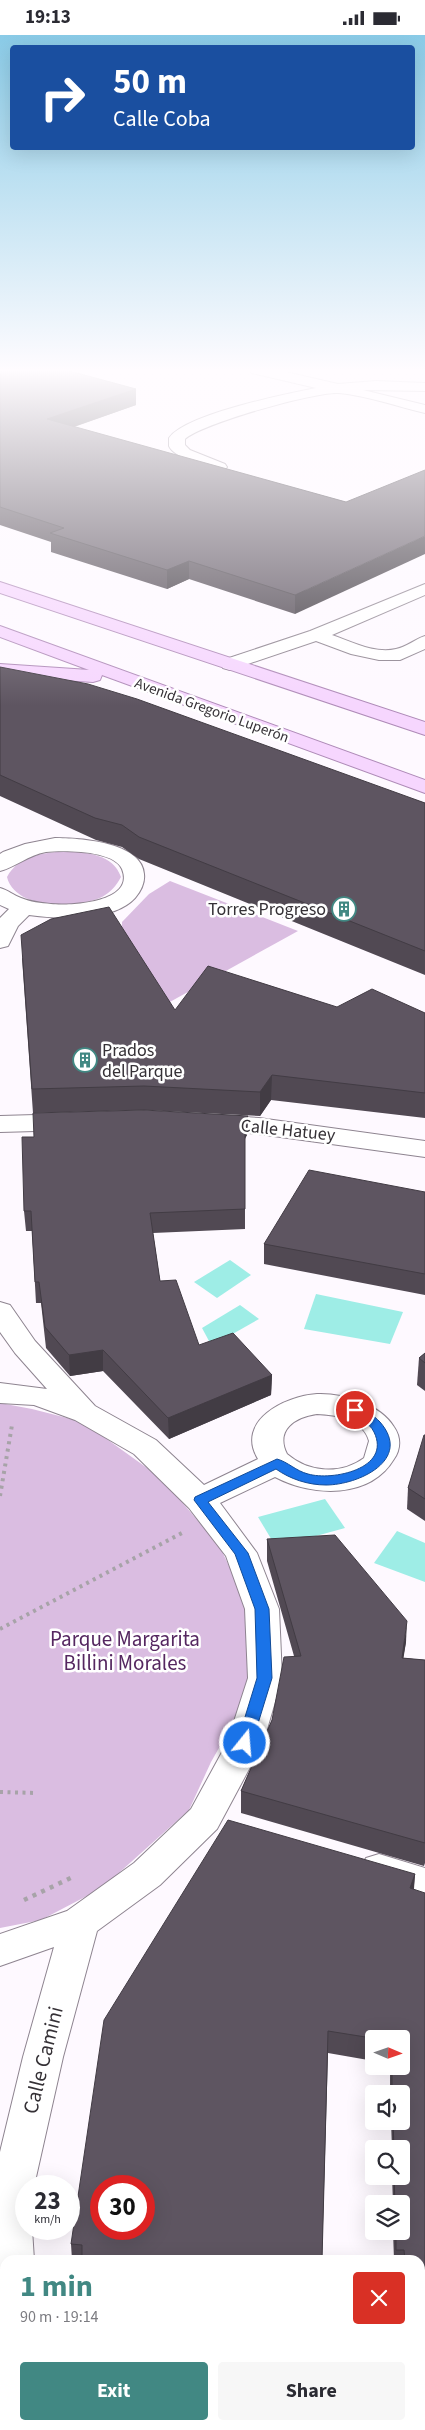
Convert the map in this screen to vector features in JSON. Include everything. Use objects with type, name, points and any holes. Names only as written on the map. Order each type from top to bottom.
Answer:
[{"type":"main road","points":[[0,587],[425,729]]},
{"type":"main road","points":[[0,599],[24,598],[46,602]]},
{"type":"main road","name":"Avenida Gregorio Luperón","points":[[0,631],[425,787]]},
{"type":"main road","points":[[0,670],[124,678]]},
{"type":"street","points":[[230,664],[316,635],[425,589]]},
{"type":"street","points":[[316,635],[368,653],[386,655],[401,654],[425,642]]},
{"type":"street","points":[[0,864],[26,850],[71,844],[94,847],[113,853],[127,861],[134,871],[134,882],[127,893],[112,903],[92,909],[68,913],[45,912],[23,908],[0,895]]},
{"type":"street","points":[[0,941],[8,923],[23,908]]},
{"type":"street","points":[[0,1124],[96,1121]]},
{"type":"street","name":"Calle Hatuey","points":[[183,1122],[259,1126],[425,1149]]},
{"type":"street","points":[[0,1311],[25,1347],[86,1413]]},
{"type":"street","points":[[0,1393],[37,1396],[86,1413],[145,1447],[195,1515],[241,1553],[262,1609],[264,1678],[245,1743],[204,1819],[147,1874],[80,1922],[0,1950]]},
{"type":"street","points":[[195,1515],[277,1463]]},
{"type":"street","points":[[204,1819],[240,1829]]},
{"type":"street","points":[[350,1860],[425,1883]]},
{"type":"street","name":"Calle Camini","points":[[12,2255],[5,2189],[80,1922]]},
{"type":"path","points":[[0,1496],[12,1422]]},
{"type":"path","points":[[0,1629],[195,1515]]},
{"type":"path","points":[[0,1792],[37,1793]]},
{"type":"path","points":[[17,1903],[78,1874]]},
{"type":"green space","points":[[67,851],[91,854],[106,859],[117,869],[121,877],[113,889],[102,897],[77,904],[48,904],[34,901],[22,896],[12,888],[7,877],[18,864],[32,856]]},
{"type":"green space","points":[[170,881],[298,931],[168,1003],[122,944],[122,922],[149,894]]},
{"type":"green space","name":"Parque Margarita Billini Morales","points":[[0,1403],[83,1422],[161,1478],[219,1545],[237,1583],[250,1627],[251,1674],[236,1718],[211,1762],[189,1810],[102,1888],[41,1920],[0,1928]]},
{"type":"shaded area","points":[[230,1260],[251,1275],[217,1298],[194,1282]]},
{"type":"shaded area","points":[[316,1294],[403,1312],[390,1344],[304,1329]]},
{"type":"shaded area","points":[[240,1305],[259,1319],[222,1340],[209,1341],[202,1328]]},
{"type":"shaded area","points":[[325,1499],[345,1528],[276,1547],[258,1517]]},
{"type":"shaded area","points":[[397,1531],[425,1543],[425,1582],[374,1563]]},
{"type":"building","points":[[0,482],[273,482],[346,502],[396,482],[425,482],[425,536],[295,595],[189,561],[167,570],[50,533],[64,528],[0,507]]},
{"type":"building","points":[[0,667],[88,684],[137,699],[425,803],[425,951],[139,837],[122,825],[95,818],[0,775]]},
{"type":"building","points":[[109,907],[175,1010],[208,966],[337,1007],[372,989],[425,1013],[425,1093],[272,1075],[260,1092],[144,1086],[32,1089],[21,935],[51,919]]},
{"type":"building","points":[[144,1110],[248,1116],[245,1120],[245,1209],[150,1213],[160,1281],[176,1280],[199,1345],[233,1333],[272,1375],[168,1418],[103,1350],[69,1355],[45,1327],[39,1282],[35,1282],[31,1211],[24,1211],[22,1137],[34,1137],[33,1113]]},
{"type":"building","points":[[309,1170],[425,1192],[425,1274],[264,1244]]},
{"type":"building","points":[[425,1353],[425,1363],[419,1358]]},
{"type":"building","points":[[425,1435],[425,1499],[408,1488]]},
{"type":"building","points":[[335,1535],[407,1621],[402,1658],[425,1660],[425,1843],[241,1791],[272,1720],[284,1657],[301,1656],[267,1539]]},
{"type":"building","points":[[228,1820],[415,1874],[410,1888],[425,1893],[425,2255],[404,2255],[404,2250],[396,2250],[396,2240],[410,2240],[410,2195],[395,2195],[394,2185],[410,2185],[410,2140],[394,2140],[393,2130],[410,2130],[410,2085],[392,2085],[392,2075],[410,2075],[410,2030],[365,2030],[365,2037],[328,2031],[322,2255],[82,2255],[82,2245],[71,2244],[72,2240],[80,2240],[80,2183],[104,2020]]},
{"type":"place","name":"Torres Progreso","points":[[344,909]]},
{"type":"place","name":"Prados del Parque","points":[[85,1060]]},
{"type":"route","points":[[245,1743],[264,1678],[262,1609],[241,1553],[200,1500],[277,1463],[290,1472],[306,1479],[325,1481],[344,1479],[360,1474],[373,1465],[382,1454],[383,1442],[380,1430],[370,1419],[355,1410]]}]
